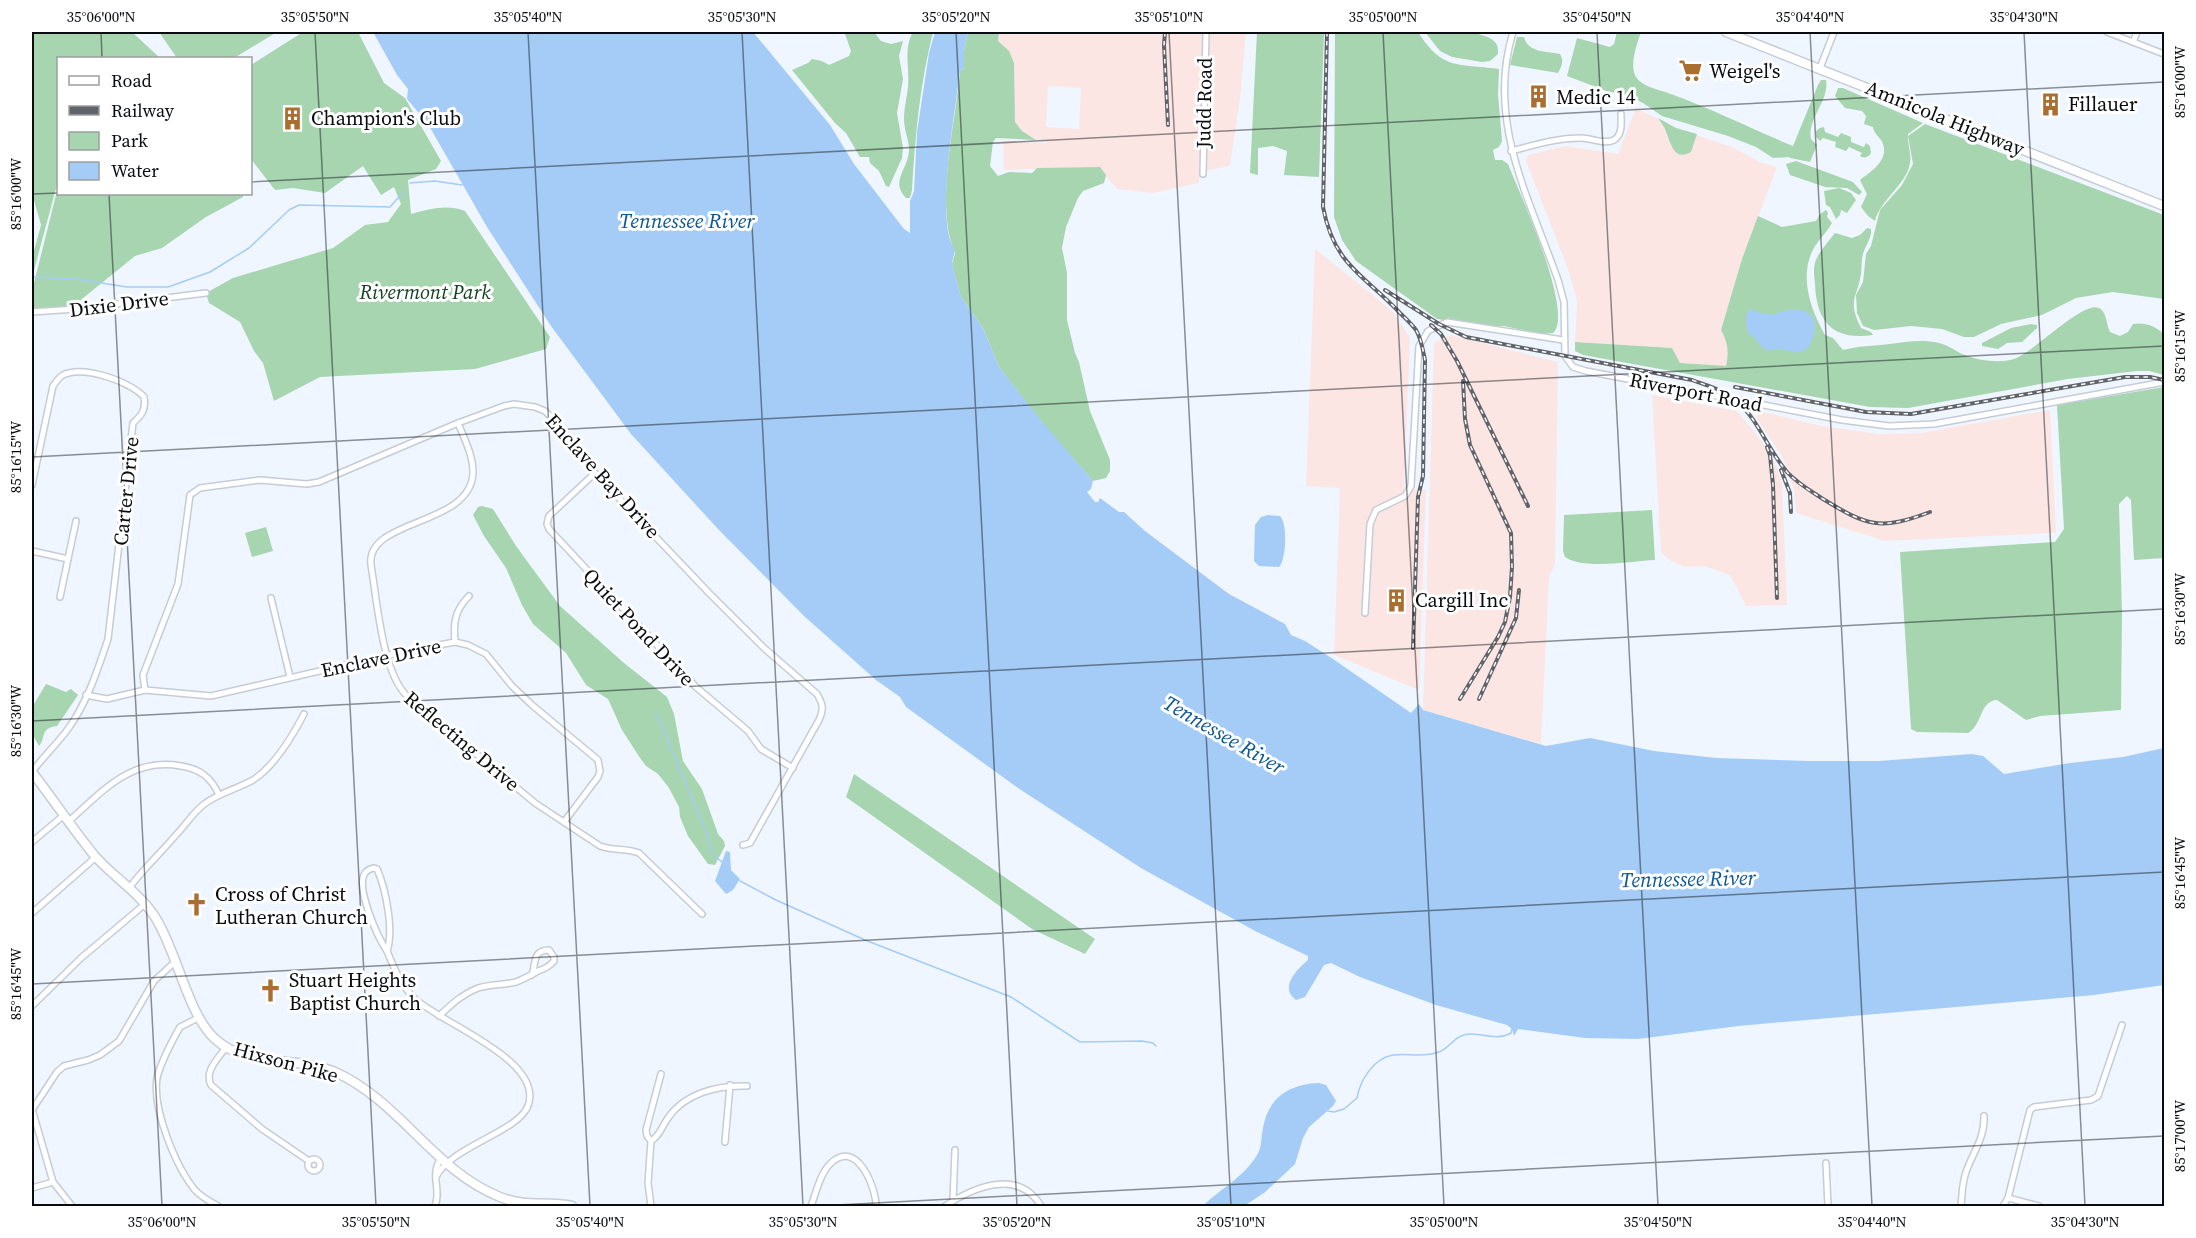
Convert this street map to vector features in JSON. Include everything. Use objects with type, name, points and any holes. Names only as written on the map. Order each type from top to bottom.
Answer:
[{"type":"main road","name":"Amnicola Highway","points":[[1726,32],[2164,205]]},
{"type":"main road","name":"Hixson Pike","points":[[32,772],[96,857],[145,904],[161,927],[200,1017],[214,1038],[241,1055],[306,1064],[343,1076],[380,1100],[444,1160],[477,1185],[506,1199],[525,1204],[572,1206]]},
{"type":"street","name":"Judd Road","points":[[1203,174],[1206,32]]},
{"type":"street","name":"Riverport Road","points":[[1513,32],[1507,51],[1503,93],[1511,151],[1558,280],[1564,302],[1563,340],[1567,360],[1573,367],[1586,372],[1880,426],[1934,424],[2164,382]]},
{"type":"street","points":[[1820,68],[1834,32]]},
{"type":"street","points":[[2108,32],[2164,54]]},
{"type":"street","points":[[2133,42],[2137,32]]},
{"type":"street","points":[[1511,151],[1558,139],[1583,138],[1608,142],[1617,138],[1621,131],[1621,114]]},
{"type":"street","name":"Dixie Drive","points":[[32,312],[206,293]]},
{"type":"street","points":[[1365,613],[1370,524],[1376,510],[1405,496],[1411,486],[1419,346],[1428,331],[1447,322],[1563,340]]},
{"type":"street","name":"Carter Drive","points":[[32,485],[53,386],[61,375],[76,372],[113,378],[127,383],[144,397],[146,407],[133,423],[108,639],[99,667],[79,711],[68,729],[32,772]]},
{"type":"street","name":"Enclave Bay Drive","points":[[145,690],[143,675],[178,584],[190,495],[200,488],[260,480],[307,484],[319,482],[504,406],[514,404],[535,407],[545,411],[556,422],[595,472],[764,648],[817,694],[823,704],[824,711],[793,768],[750,843],[743,845]]},
{"type":"street","name":"Reflecting Drive","points":[[458,423],[472,464],[473,472],[468,491],[454,506],[382,540],[372,554],[371,565],[387,655],[396,681],[407,696],[535,803],[600,846],[612,850],[631,850],[639,854],[702,914]]},
{"type":"street","name":"Quiet Pond Drive","points":[[595,472],[549,516],[549,529],[696,687],[748,732],[761,749],[793,768]]},
{"type":"street","points":[[60,597],[76,521]]},
{"type":"street","points":[[32,551],[68,559]]},
{"type":"street","points":[[455,642],[455,617],[462,604],[470,596]]},
{"type":"street","points":[[271,598],[290,677]]},
{"type":"street","name":"Enclave Drive","points":[[86,695],[107,699],[145,690],[211,696],[387,655],[455,642],[468,645],[486,654],[512,686],[532,705],[598,760],[600,771],[598,777],[564,822]]},
{"type":"street","points":[[129,888],[142,870],[174,838],[196,811],[219,795],[263,772],[283,747],[304,714]]},
{"type":"street","points":[[32,842],[117,779],[132,771],[152,765],[172,764],[201,771],[212,780],[219,795]]},
{"type":"street","points":[[32,913],[96,857]]},
{"type":"street","points":[[387,951],[389,944],[385,892],[382,879],[377,869],[373,868],[363,875],[367,909],[398,978],[414,998],[439,1016],[483,1041],[508,1061],[525,1080],[530,1099],[524,1116],[444,1160],[436,1177],[435,1206]]},
{"type":"street","points":[[32,1006],[85,955],[145,904]]},
{"type":"street","points":[[439,1016],[468,993],[491,985],[516,982],[531,975],[552,965],[554,957],[549,950],[539,952],[535,957],[531,975]]},
{"type":"street","points":[[72,1206],[53,1182],[32,1109],[57,1072],[64,1066],[100,1055],[118,1041],[154,981],[176,961]]},
{"type":"street","points":[[200,1017],[180,1027],[157,1077],[156,1093],[171,1150],[181,1171],[197,1193],[218,1206]]},
{"type":"street","points":[[2003,1206],[2008,1198],[2030,1110],[2034,1107],[2091,1100],[2098,1096],[2122,1024]]},
{"type":"street","points":[[226,1047],[208,1073],[211,1085],[262,1129],[309,1161]]},
{"type":"street","points":[[651,1206],[648,1183],[651,1141],[646,1130],[661,1074]]},
{"type":"street","points":[[651,1141],[656,1138],[675,1109],[702,1092],[730,1085],[747,1086]]},
{"type":"street","points":[[725,1142],[730,1085]]},
{"type":"street","points":[[1961,1206],[1965,1174],[1981,1142],[1984,1116]]},
{"type":"street","points":[[952,1201],[954,1150]]},
{"type":"street","points":[[811,1206],[828,1165],[840,1158],[848,1157],[855,1159],[865,1170],[876,1193],[876,1206]]},
{"type":"street","points":[[1826,1163],[1828,1206]]},
{"type":"street","points":[[32,1188],[53,1182]]},
{"type":"street","points":[[945,1206],[986,1185],[998,1183],[1026,1190],[1041,1206]]},
{"type":"street","points":[[2008,1198],[2039,1206]]},
{"type":"shaded area","points":[[999,32],[1246,32],[1240,98],[1230,166],[1200,172],[1199,183],[1153,193],[1117,189],[1098,167],[1004,170],[1003,141],[1047,143],[1036,140],[1022,131],[1015,122],[997,41]],"holes":[[[1048,86],[1081,88],[1079,129],[1046,127]]]},
{"type":"shaded area","points":[[1636,108],[1676,128],[1732,147],[1760,162],[1777,167],[1742,259],[1721,330],[1726,339],[1728,356],[1726,367],[1680,363],[1672,348],[1575,342],[1577,301],[1568,269],[1526,161],[1528,155],[1565,146],[1618,154]]},
{"type":"shaded area","points":[[1315,249],[1394,313],[1410,338],[1404,489],[1426,490],[1419,690],[1334,655],[1340,488],[1306,486]]},
{"type":"shaded area","points":[[1451,335],[1558,362],[1555,564],[1549,578],[1541,744],[1423,710],[1434,342]]},
{"type":"shaded area","points":[[1652,395],[1737,411],[1761,440],[1775,462],[1782,483],[1787,605],[1746,606],[1730,575],[1704,566],[1685,567],[1671,561],[1661,552]]},
{"type":"shaded area","points":[[2050,410],[2056,533],[1885,541],[1796,513],[1794,490],[1783,458],[1757,419],[1759,411],[1822,426],[1879,434],[1921,433]]},
{"type":"green space","points":[[32,32],[132,32],[159,57],[57,57],[57,185],[33,274],[32,258],[41,225],[32,193]]},
{"type":"green space","points":[[159,32],[277,32],[236,57],[176,57]]},
{"type":"green space","name":"Rivermont Park","points":[[303,32],[358,32],[384,83],[405,98],[441,161],[436,169],[408,180],[411,214],[445,208],[465,211],[550,337],[546,349],[475,369],[320,377],[274,401],[263,363],[254,351],[240,322],[209,303],[206,293],[233,278],[333,248],[365,225],[388,222],[401,204],[394,187],[381,195],[363,166],[325,193],[293,188],[275,190],[252,160],[252,64]]},
{"type":"green space","points":[[874,32],[881,41],[891,44],[903,41],[899,56],[903,79],[897,113],[903,148],[902,158],[889,187],[886,186],[879,171],[870,163],[869,157],[860,157],[846,133],[835,123],[792,70],[812,59],[829,65],[849,56],[851,51],[845,34]]},
{"type":"green space","points":[[913,32],[933,32],[919,110],[912,190],[910,198],[906,198],[899,186],[909,147],[904,115],[908,87],[908,45]]},
{"type":"green space","points":[[968,32],[999,32],[998,41],[1009,51],[1014,63],[1015,122],[1022,131],[1036,140],[996,138],[993,142],[990,166],[998,176],[1009,172],[1032,173],[1037,168],[1100,167],[1106,175],[1104,183],[1083,191],[1078,198],[1066,227],[1062,248],[1067,273],[1067,320],[1090,411],[1110,460],[1110,471],[1106,478],[1093,481],[1038,418],[999,367],[983,328],[961,297],[952,264],[955,253],[949,234],[946,188],[960,71],[964,68],[964,51]]},
{"type":"green space","points":[[1257,32],[1324,32],[1319,177],[1284,175],[1287,151],[1273,146],[1258,148],[1258,175],[1250,173]]},
{"type":"green space","points":[[1335,32],[1418,32],[1435,53],[1452,63],[1499,69],[1498,94],[1502,141],[1499,147],[1493,150],[1495,160],[1502,160],[1508,164],[1543,252],[1557,302],[1558,321],[1553,333],[1541,334],[1504,326],[1437,319],[1356,261],[1342,240],[1334,217]]},
{"type":"green space","points":[[1425,32],[1475,33],[1492,40],[1497,45],[1498,54],[1490,61],[1482,62],[1452,57],[1440,51]]},
{"type":"green space","points":[[1617,32],[1641,32],[1634,54],[1633,67],[1636,77],[1642,83],[1700,105],[1793,146],[1818,85],[1821,80],[1826,80],[1825,95],[1812,124],[1811,139],[1817,145],[1810,162],[1789,157],[1773,158],[1756,147],[1728,136],[1662,116],[1643,103],[1621,93],[1609,92],[1567,76],[1577,38],[1610,47],[1614,44]]},
{"type":"green space","points":[[1517,37],[1524,37],[1533,49],[1560,54],[1562,64],[1558,73],[1510,65]]},
{"type":"green space","points":[[1838,88],[1843,88],[1923,123],[1908,134],[1910,160],[1908,171],[1882,206],[1875,221],[1861,207],[1867,194],[1860,180],[1881,161],[1883,144],[1873,127],[1864,124],[1866,116],[1862,111],[1845,108],[1835,96]]},
{"type":"green space","points":[[1658,118],[1676,128],[1697,134],[1691,152],[1685,155],[1676,152]]},
{"type":"green space","points":[[1925,124],[2164,215],[2164,299],[2113,292],[2076,298],[2042,315],[2001,324],[1974,337],[1964,337],[1942,329],[1911,326],[1874,330],[1863,326],[1857,313],[1856,295],[1863,282],[1866,254],[1871,246],[1880,210],[1902,185],[1913,164],[1908,136]]},
{"type":"green space","points":[[1824,127],[1825,132],[1838,137],[1841,133],[1851,137],[1851,142],[1864,147],[1866,143],[1870,146],[1871,153],[1863,157],[1860,156],[1862,153],[1849,147],[1846,151],[1835,147],[1836,142],[1823,138],[1820,141],[1816,137],[1816,131]]},
{"type":"green space","points":[[1796,161],[1853,182],[1862,192],[1859,195],[1847,188],[1825,187],[1790,175],[1786,164]]},
{"type":"green space","points":[[1839,188],[1851,193],[1856,200],[1847,213],[1841,210],[1836,219],[1830,207],[1826,205],[1824,191]]},
{"type":"green space","points":[[57,191],[57,195],[243,195],[206,217],[162,248],[135,256],[72,307],[32,309],[32,291]]},
{"type":"green space","points":[[1826,210],[1827,217],[1832,223],[1811,254],[1807,285],[1812,306],[1825,335],[1833,338],[1843,350],[1926,341],[1942,344],[1979,359],[1993,361],[2014,359],[2070,319],[2092,308],[2099,308],[2105,315],[2110,332],[2120,336],[2128,332],[2133,324],[2150,325],[2164,334],[2164,375],[2137,371],[2068,379],[1908,408],[1870,407],[1583,355],[1575,351],[1575,342],[1672,348],[1680,363],[1726,366],[1727,348],[1721,330],[1742,259],[1758,216],[1782,227],[1816,221]]},
{"type":"green space","points":[[1867,228],[1871,229],[1871,235],[1863,254],[1854,305],[1861,328],[1873,335],[1847,335],[1829,326],[1823,318],[1816,297],[1814,265],[1835,233],[1852,238],[1860,235]]},
{"type":"green space","points":[[2037,325],[2037,328],[2022,342],[2007,343],[1998,349],[1982,346],[1982,343],[2011,328]]},
{"type":"green space","points":[[2164,387],[2164,558],[2134,560],[2131,500],[2127,496],[2119,504],[2122,613],[2121,710],[2040,716],[2026,720],[1997,700],[1987,704],[1973,730],[1968,733],[1917,732],[1911,729],[1900,552],[2055,542],[2064,529],[2057,405]]},
{"type":"green space","points":[[478,507],[493,509],[516,546],[560,606],[624,663],[667,697],[674,714],[683,761],[702,789],[718,834],[724,841],[725,846],[715,865],[708,864],[688,836],[680,817],[679,807],[669,788],[638,755],[622,730],[608,699],[586,685],[566,653],[533,624],[506,568],[473,515]]},
{"type":"green space","points":[[1652,510],[1655,560],[1595,564],[1573,561],[1565,557],[1563,551],[1564,515]]},
{"type":"green space","points":[[266,527],[273,551],[252,557],[245,533]]},
{"type":"green space","points":[[46,684],[66,692],[71,689],[78,695],[57,726],[46,731],[39,746],[32,737],[32,704]]},
{"type":"green space","points":[[854,774],[1095,939],[1085,954],[1032,929],[846,797]]},
{"type":"water","name":"Tennessee River","points":[[373,32],[753,32],[830,125],[854,164],[904,229],[910,233],[910,201],[914,191],[917,132],[929,53],[935,32],[968,32],[964,51],[964,68],[960,71],[946,191],[949,236],[955,250],[952,263],[961,297],[983,328],[999,367],[1093,481],[1091,489],[1087,492],[1095,502],[1098,502],[1100,498],[1119,512],[1124,512],[1145,531],[1229,594],[1285,624],[1291,635],[1333,659],[1411,713],[1419,704],[1423,710],[1546,746],[1590,738],[1654,751],[1716,758],[1809,761],[1879,761],[1972,754],[1983,756],[2004,774],[2123,757],[2164,748],[2164,985],[2094,995],[1738,1026],[1638,1039],[1585,1038],[1518,1029],[1514,1036],[1512,1029],[1507,1025],[1436,1005],[1360,977],[1331,963],[1324,965],[1305,997],[1296,1000],[1291,995],[1289,985],[1294,974],[1308,960],[1308,956],[1257,932],[1141,868],[1018,788],[906,707],[900,697],[876,680],[804,616],[718,529],[631,434],[551,326],[487,227],[428,124],[407,99],[408,89],[397,75]]},
{"type":"water","points":[[1750,309],[1766,314],[1791,310],[1808,313],[1812,316],[1815,326],[1811,343],[1802,352],[1767,350],[1748,333],[1746,318]]},
{"type":"water","points":[[1280,516],[1283,520],[1285,550],[1279,567],[1259,566],[1254,561],[1255,525],[1261,517]]},
{"type":"water","points":[[726,851],[730,852],[731,870],[740,879],[733,890],[726,894],[715,881]]},
{"type":"water","points":[[1319,1083],[1326,1085],[1336,1101],[1309,1127],[1295,1164],[1264,1193],[1244,1206],[1203,1206],[1252,1163],[1259,1152],[1266,1117],[1275,1101],[1298,1086]]},
{"type":"waterway","points":[[410,183],[435,181],[462,185]]},
{"type":"waterway","points":[[32,277],[76,279],[127,287],[168,287],[210,272],[249,248],[289,210],[299,205],[390,207],[404,191]]},
{"type":"waterway","points":[[656,713],[705,829],[712,853],[722,862]]},
{"type":"waterway","points":[[740,881],[776,900],[865,940],[1011,997],[1080,1042],[1142,1041],[1153,1043],[1156,1046]]},
{"type":"waterway","points":[[1328,1111],[1344,1109],[1357,1098],[1361,1084],[1369,1071],[1386,1057],[1433,1054],[1442,1051],[1455,1039],[1467,1034],[1498,1037],[1511,1033],[1512,1029]]},
{"type":"railway","points":[[1165,32],[1168,125]]},
{"type":"railway","points":[[1327,32],[1323,207],[1328,227],[1342,256],[1416,330],[1421,340],[1425,360],[1423,476],[1418,497],[1413,648]]},
{"type":"railway","points":[[1385,290],[1439,324],[1466,337],[1692,380],[1716,389],[1732,397],[1745,409],[1791,476],[1838,508],[1874,523],[1898,522],[1930,512]]},
{"type":"railway","points":[[1431,325],[1441,334],[1457,361],[1528,506]]},
{"type":"railway","points":[[1735,387],[1866,412],[1911,414],[2125,377],[2150,377],[2164,380]]},
{"type":"railway","points":[[1460,699],[1505,622],[1510,597],[1512,567],[1511,533],[1470,445],[1465,419],[1463,381]]},
{"type":"railway","points":[[1767,447],[1773,485],[1777,598]]},
{"type":"railway","points":[[1781,470],[1790,493],[1791,512]]},
{"type":"railway","points":[[1479,699],[1516,618],[1519,590]]},
{"type":"place","name":"Weigel's","points":[[1691,71]]},
{"type":"place","name":"Medic 14","points":[[1538,97]]},
{"type":"place","name":"Fillauer","points":[[2050,104]]},
{"type":"place","name":"Champion's Club","points":[[293,118]]},
{"type":"place","name":"Cargill Inc","points":[[1397,600]]},
{"type":"place","name":"Cross of Christ Lutheran Church","points":[[197,905]]},
{"type":"place","name":"Stuart Heights Baptist Church","points":[[271,991]]}]
